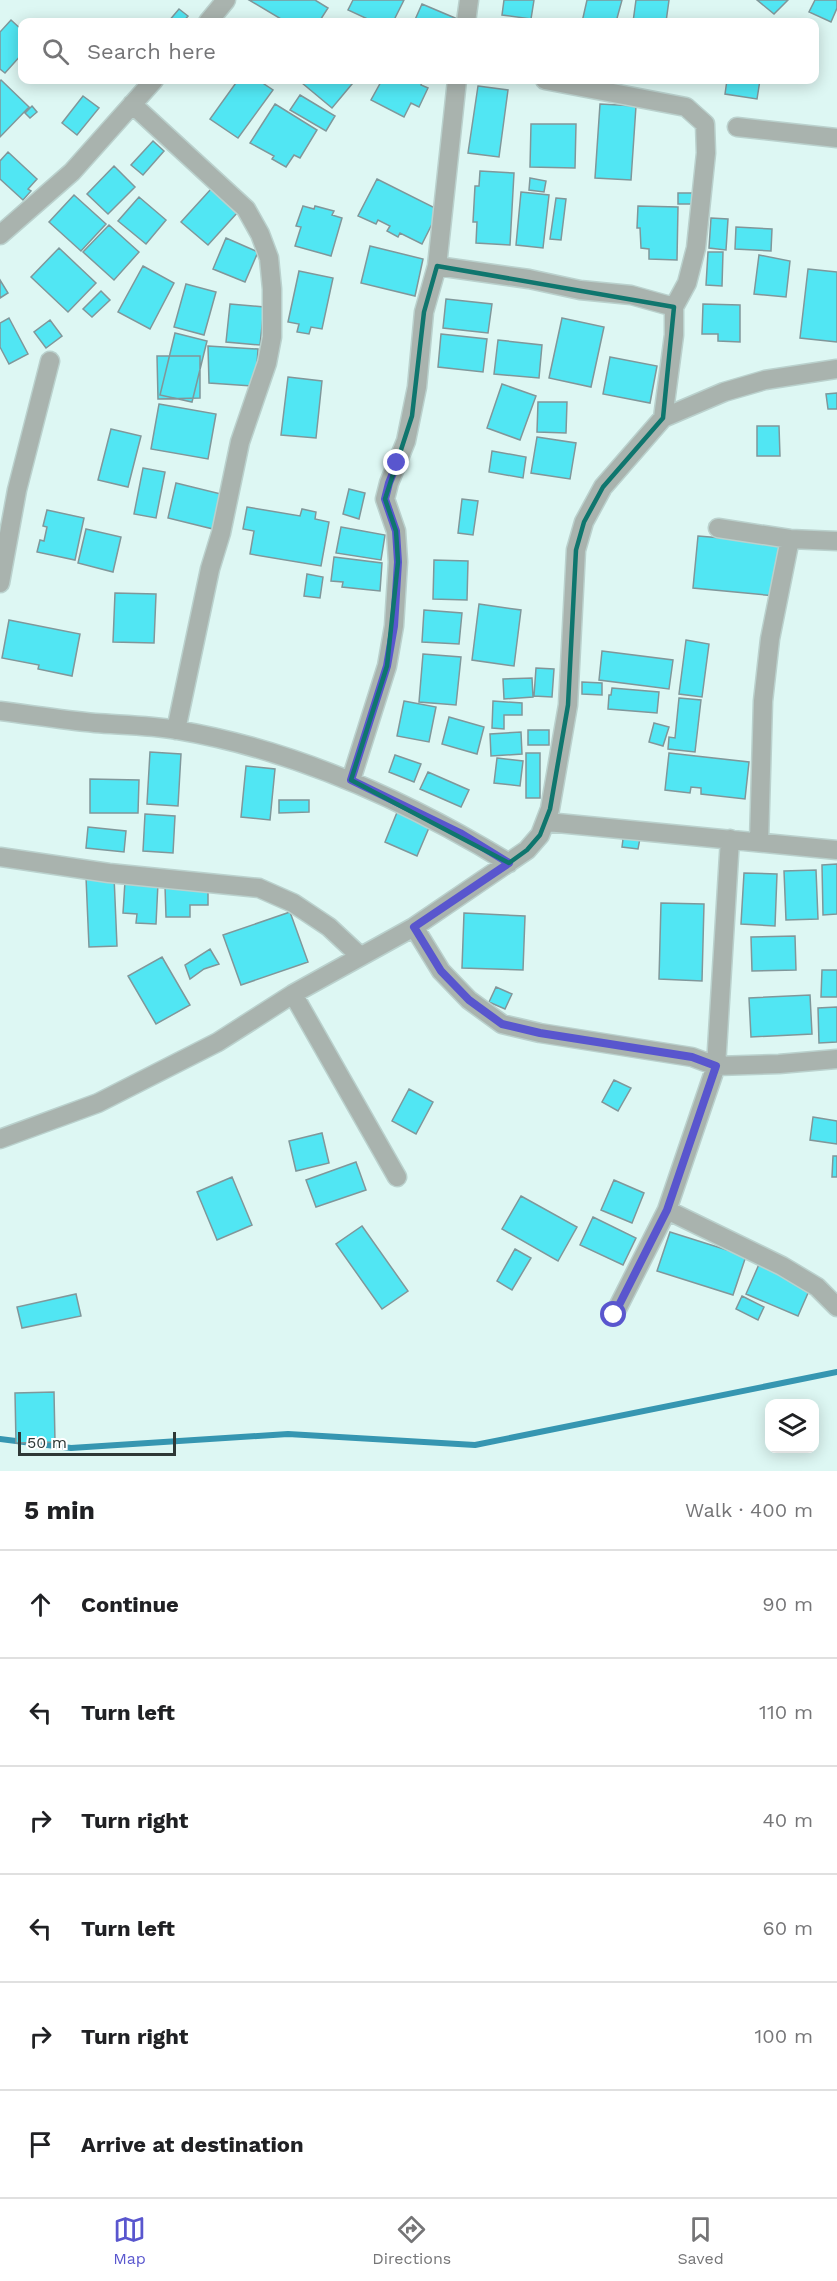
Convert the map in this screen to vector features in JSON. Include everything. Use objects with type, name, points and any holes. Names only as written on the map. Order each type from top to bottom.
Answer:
[{"type":"street","points":[[211,18],[226,0]]},
{"type":"street","points":[[467,18],[469,0]]},
{"type":"street","points":[[0,235],[72,172],[150,84]]},
{"type":"street","points":[[351,780],[387,666],[394,626],[398,562],[396,531],[385,499],[406,441],[412,416],[424,312],[437,266],[457,84]]},
{"type":"street","points":[[566,84],[686,107],[705,124],[706,153],[696,248],[687,283],[674,306],[674,335],[663,418]]},
{"type":"street","points":[[132,104],[246,209],[260,234],[269,258],[272,289],[272,338],[267,363],[240,442],[221,533],[210,568],[176,730]]},
{"type":"street","points":[[737,127],[837,138]]},
{"type":"street","points":[[437,266],[528,279],[579,290],[631,295],[674,306]]},
{"type":"street","points":[[0,583],[17,490],[50,361]]},
{"type":"street","points":[[0,1139],[98,1103],[218,1042],[293,994],[414,927],[527,850],[540,835],[547,822],[568,705],[575,562],[584,522],[603,487],[663,418],[724,392],[755,383],[801,373],[837,369]]},
{"type":"street","points":[[718,528],[790,539],[837,542]]},
{"type":"street","points":[[759,842],[763,701],[770,639],[790,539]]},
{"type":"street","points":[[0,711],[92,723],[176,730],[267,751],[351,780],[460,833],[509,863]]},
{"type":"street","points":[[547,822],[837,850]]},
{"type":"street","points":[[614,1315],[667,1210],[716,1066],[730,839]]},
{"type":"street","points":[[0,857],[109,873],[259,888],[293,903],[329,927],[360,956]]},
{"type":"street","points":[[414,927],[441,971],[469,1000],[502,1024],[540,1033],[692,1057],[716,1066],[837,1059]]},
{"type":"street","points":[[293,994],[397,1177]]},
{"type":"street","points":[[667,1210],[790,1271],[817,1287],[837,1307]]},
{"type":"highlighted area","points":[[437,266],[674,307],[663,418],[603,487],[584,522],[576,550],[568,705],[550,809],[540,835],[527,850],[509,863],[351,780],[387,666],[398,562],[396,531],[385,499],[412,416],[424,312]]},
{"type":"building","points":[[249,0],[315,0],[328,8],[322,18],[279,18]]},
{"type":"building","points":[[353,0],[404,0],[395,18],[365,18],[348,10]]},
{"type":"building","points":[[504,0],[534,0],[531,18],[502,15]]},
{"type":"building","points":[[587,0],[622,0],[617,18],[583,18]]},
{"type":"building","points":[[636,0],[669,0],[667,18],[634,18]]},
{"type":"building","points":[[757,0],[788,0],[774,14]]},
{"type":"building","points":[[815,0],[837,0],[837,8],[831,22],[809,12]]},
{"type":"building","points":[[422,4],[455,18],[416,18]]},
{"type":"building","points":[[179,9],[188,16],[186,18],[171,18]]},
{"type":"building","points":[[11,20],[18,26],[18,58],[5,73],[0,69],[0,32]]},
{"type":"building","points":[[0,81],[29,107],[0,137]]},
{"type":"building","points":[[235,84],[264,84],[273,90],[238,138],[210,119]]},
{"type":"building","points":[[303,84],[352,84],[332,108]]},
{"type":"building","points":[[380,84],[422,84],[428,88],[419,107],[411,103],[404,117],[371,100]]},
{"type":"building","points":[[726,84],[759,84],[757,99],[725,94]]},
{"type":"building","points":[[478,86],[508,90],[499,157],[468,153]]},
{"type":"building","points":[[300,95],[335,116],[326,131],[290,110]]},
{"type":"building","points":[[83,96],[99,108],[77,135],[62,123]]},
{"type":"building","points":[[275,104],[317,130],[300,158],[294,155],[286,167],[272,159],[274,156],[250,143]]},
{"type":"building","points":[[600,104],[636,106],[631,180],[595,178]]},
{"type":"building","points":[[32,106],[37,112],[30,118],[25,113]]},
{"type":"building","points":[[531,124],[576,124],[575,168],[530,167]]},
{"type":"building","points":[[153,141],[164,151],[143,175],[131,165]]},
{"type":"building","points":[[8,152],[37,179],[28,189],[31,191],[23,200],[0,179],[0,161]]},
{"type":"building","points":[[114,166],[135,187],[108,214],[87,194]]},
{"type":"building","points":[[480,171],[514,173],[510,245],[476,243],[477,222],[473,222],[475,186],[479,186]]},
{"type":"building","points":[[530,178],[546,181],[544,192],[529,190]]},
{"type":"building","points":[[377,179],[439,210],[422,244],[400,233],[398,237],[387,231],[390,226],[378,220],[376,224],[358,216]]},
{"type":"building","points":[[211,189],[237,213],[208,245],[181,222]]},
{"type":"building","points":[[521,192],[549,195],[543,248],[516,245]]},
{"type":"building","points":[[678,193],[694,193],[694,204],[678,204]]},
{"type":"building","points":[[74,195],[106,224],[81,251],[49,222]]},
{"type":"building","points":[[139,197],[166,220],[146,244],[118,221]]},
{"type":"building","points":[[556,198],[566,199],[561,240],[550,239]]},
{"type":"building","points":[[303,206],[314,209],[315,206],[334,211],[332,215],[342,218],[331,256],[295,246],[301,227],[296,226]]},
{"type":"building","points":[[638,206],[678,207],[677,260],[649,259],[649,249],[641,248],[640,228],[637,228]]},
{"type":"building","points":[[711,218],[728,219],[726,250],[709,248]]},
{"type":"building","points":[[109,225],[139,252],[114,280],[83,252]]},
{"type":"building","points":[[736,227],[772,229],[771,251],[735,249]]},
{"type":"building","points":[[226,238],[258,252],[245,282],[213,269]]},
{"type":"building","points":[[370,246],[423,259],[415,296],[361,283]]},
{"type":"building","points":[[59,248],[96,283],[68,312],[31,277]]},
{"type":"building","points":[[708,252],[723,252],[722,286],[706,285]]},
{"type":"building","points":[[759,255],[790,261],[786,297],[754,294]]},
{"type":"building","points":[[143,266],[174,283],[150,329],[118,312]]},
{"type":"building","points":[[808,269],[837,272],[837,342],[800,338]]},
{"type":"building","points":[[299,271],[333,278],[322,329],[311,327],[309,334],[297,332],[299,324],[288,322]]},
{"type":"building","points":[[0,280],[8,293],[0,298]]},
{"type":"building","points":[[186,284],[216,292],[204,335],[174,327]]},
{"type":"building","points":[[101,291],[110,300],[92,317],[83,309]]},
{"type":"building","points":[[446,299],[492,304],[488,333],[443,328]]},
{"type":"building","points":[[230,304],[264,307],[260,345],[226,342]]},
{"type":"building","points":[[703,304],[740,305],[740,342],[718,341],[718,334],[702,334]]},
{"type":"building","points":[[9,318],[28,354],[9,364],[0,347],[0,323]]},
{"type":"building","points":[[562,318],[604,327],[591,387],[549,378]]},
{"type":"building","points":[[50,320],[62,336],[46,348],[34,332]]},
{"type":"building","points":[[175,333],[207,341],[192,402],[160,395]]},
{"type":"building","points":[[441,334],[487,339],[483,372],[438,367]]},
{"type":"building","points":[[498,340],[542,345],[539,378],[494,374]]},
{"type":"building","points":[[208,346],[258,349],[256,380],[252,386],[209,383]]},
{"type":"building","points":[[157,356],[200,356],[200,398],[158,399]]},
{"type":"building","points":[[610,357],[657,366],[650,403],[603,394]]},
{"type":"building","points":[[288,377],[322,381],[316,438],[281,435]]},
{"type":"building","points":[[502,384],[536,396],[520,440],[487,428]]},
{"type":"building","points":[[837,393],[837,409],[828,409],[826,394]]},
{"type":"building","points":[[538,402],[567,402],[566,433],[537,432]]},
{"type":"building","points":[[159,404],[216,414],[208,459],[151,449]]},
{"type":"building","points":[[757,426],[779,426],[780,456],[757,456]]},
{"type":"building","points":[[111,429],[141,436],[128,487],[98,480]]},
{"type":"building","points":[[537,437],[576,443],[570,479],[531,473]]},
{"type":"building","points":[[492,451],[526,457],[523,478],[489,472]]},
{"type":"building","points":[[143,468],[165,472],[156,518],[134,514]]},
{"type":"building","points":[[176,483],[221,494],[213,529],[168,518]]},
{"type":"building","points":[[349,489],[365,493],[359,519],[343,514]]},
{"type":"building","points":[[462,499],[478,501],[473,535],[458,533]]},
{"type":"building","points":[[247,507],[300,516],[302,509],[316,512],[315,519],[329,522],[321,566],[250,554],[254,531],[243,529]]},
{"type":"building","points":[[47,510],[84,518],[75,560],[37,552],[40,540],[44,541],[47,527],[43,526]]},
{"type":"building","points":[[341,527],[385,535],[381,560],[336,553]]},
{"type":"building","points":[[86,529],[121,537],[113,572],[78,563]]},
{"type":"building","points":[[698,536],[781,543],[776,596],[693,588]]},
{"type":"building","points":[[334,557],[382,563],[380,591],[342,587],[343,582],[331,581]]},
{"type":"building","points":[[434,560],[468,561],[467,600],[433,599]]},
{"type":"building","points":[[307,574],[323,577],[320,598],[304,596]]},
{"type":"building","points":[[115,593],[156,594],[154,643],[113,642]]},
{"type":"building","points":[[479,604],[521,610],[514,666],[472,660]]},
{"type":"building","points":[[424,610],[462,613],[459,644],[422,642]]},
{"type":"building","points":[[9,620],[80,634],[72,676],[38,669],[39,665],[2,658]]},
{"type":"building","points":[[686,640],[709,644],[702,697],[679,694]]},
{"type":"building","points":[[602,651],[673,660],[669,689],[599,680]]},
{"type":"building","points":[[423,654],[461,657],[456,705],[419,702]]},
{"type":"building","points":[[536,668],[554,669],[552,697],[534,696]]},
{"type":"building","points":[[532,678],[533,697],[504,699],[503,679]]},
{"type":"building","points":[[582,682],[602,683],[602,695],[582,694]]},
{"type":"building","points":[[612,688],[659,692],[657,713],[608,709]]},
{"type":"building","points":[[679,698],[701,700],[695,752],[668,749],[669,737],[675,738]]},
{"type":"building","points":[[404,701],[436,707],[429,742],[397,736]]},
{"type":"building","points":[[493,701],[522,703],[522,715],[504,715],[504,729],[492,728]]},
{"type":"building","points":[[449,717],[484,727],[477,754],[442,744]]},
{"type":"building","points":[[654,723],[669,727],[663,746],[649,742]]},
{"type":"building","points":[[528,730],[549,730],[549,745],[528,745]]},
{"type":"building","points":[[521,732],[522,754],[491,756],[490,734]]},
{"type":"building","points":[[150,752],[181,754],[178,806],[147,804]]},
{"type":"building","points":[[526,753],[540,753],[540,798],[526,798]]},
{"type":"building","points":[[669,753],[749,762],[745,799],[701,794],[701,788],[691,787],[690,793],[665,790]]},
{"type":"building","points":[[395,755],[421,764],[414,782],[389,772]]},
{"type":"building","points":[[497,758],[523,761],[520,786],[494,783]]},
{"type":"building","points":[[246,766],[275,769],[270,820],[241,817]]},
{"type":"building","points":[[428,772],[469,790],[461,807],[420,789]]},
{"type":"building","points":[[90,779],[139,780],[138,813],[90,813]]},
{"type":"building","points":[[279,800],[309,800],[309,812],[279,813]]},
{"type":"building","points":[[398,810],[431,823],[417,856],[385,842]]},
{"type":"building","points":[[145,814],[175,816],[173,853],[143,851]]},
{"type":"building","points":[[88,827],[126,831],[124,852],[86,848]]},
{"type":"building","points":[[624,831],[641,833],[638,849],[622,847]]},
{"type":"building","points":[[837,864],[837,914],[823,915],[822,865]]},
{"type":"building","points":[[816,870],[818,919],[786,920],[784,871]]},
{"type":"building","points":[[744,873],[777,874],[775,926],[741,924]]},
{"type":"building","points":[[114,876],[117,946],[89,947],[86,877]]},
{"type":"building","points":[[125,881],[158,883],[156,924],[136,923],[137,914],[123,913]]},
{"type":"building","points":[[165,886],[208,886],[208,905],[190,905],[190,917],[166,917]]},
{"type":"building","points":[[661,903],[704,904],[702,981],[659,979]]},
{"type":"building","points":[[290,912],[308,962],[241,985],[223,935]]},
{"type":"building","points":[[464,913],[525,916],[523,970],[462,968]]},
{"type":"building","points":[[795,936],[796,970],[752,971],[751,937]]},
{"type":"building","points":[[210,949],[219,964],[204,969],[190,979],[185,965]]},
{"type":"building","points":[[162,957],[190,1005],[156,1024],[128,976]]},
{"type":"building","points":[[822,970],[837,970],[837,997],[821,997]]},
{"type":"building","points":[[496,987],[512,994],[505,1009],[489,1002]]},
{"type":"building","points":[[810,995],[812,1034],[751,1037],[749,998]]},
{"type":"building","points":[[837,1007],[837,1042],[819,1043],[818,1008]]},
{"type":"building","points":[[614,1080],[631,1088],[618,1111],[602,1102]]},
{"type":"building","points":[[409,1089],[433,1102],[416,1134],[392,1121]]},
{"type":"building","points":[[813,1117],[837,1121],[837,1144],[810,1140]]},
{"type":"building","points":[[322,1133],[329,1163],[296,1171],[289,1141]]},
{"type":"building","points":[[833,1156],[837,1156],[837,1177],[832,1177]]},
{"type":"building","points":[[356,1162],[366,1190],[316,1207],[306,1180]]},
{"type":"building","points":[[232,1177],[252,1225],[217,1240],[197,1192]]},
{"type":"building","points":[[614,1180],[644,1193],[632,1223],[601,1210]]},
{"type":"building","points":[[521,1196],[577,1227],[558,1261],[502,1229]]},
{"type":"building","points":[[593,1217],[636,1238],[623,1265],[580,1245]]},
{"type":"building","points":[[362,1226],[408,1291],[382,1309],[336,1244]]},
{"type":"building","points":[[670,1232],[746,1256],[733,1295],[657,1271]]},
{"type":"building","points":[[515,1249],[531,1258],[512,1290],[497,1281]]},
{"type":"building","points":[[760,1262],[812,1284],[798,1316],[746,1294]]},
{"type":"building","points":[[76,1294],[81,1316],[22,1328],[17,1307]]},
{"type":"building","points":[[742,1296],[764,1307],[758,1320],[736,1309]]},
{"type":"building","points":[[54,1392],[55,1442],[16,1443],[15,1393]]},
{"type":"waterway","points":[[0,1439],[71,1448],[288,1434],[475,1445],[837,1372]]},
{"type":"route","points":[[397,463],[385,499],[396,531],[398,562],[394,626],[387,666],[351,780],[460,833],[509,863],[414,927],[441,971],[469,1000],[502,1024],[540,1033],[692,1057],[716,1066],[667,1210],[614,1315]]}]
